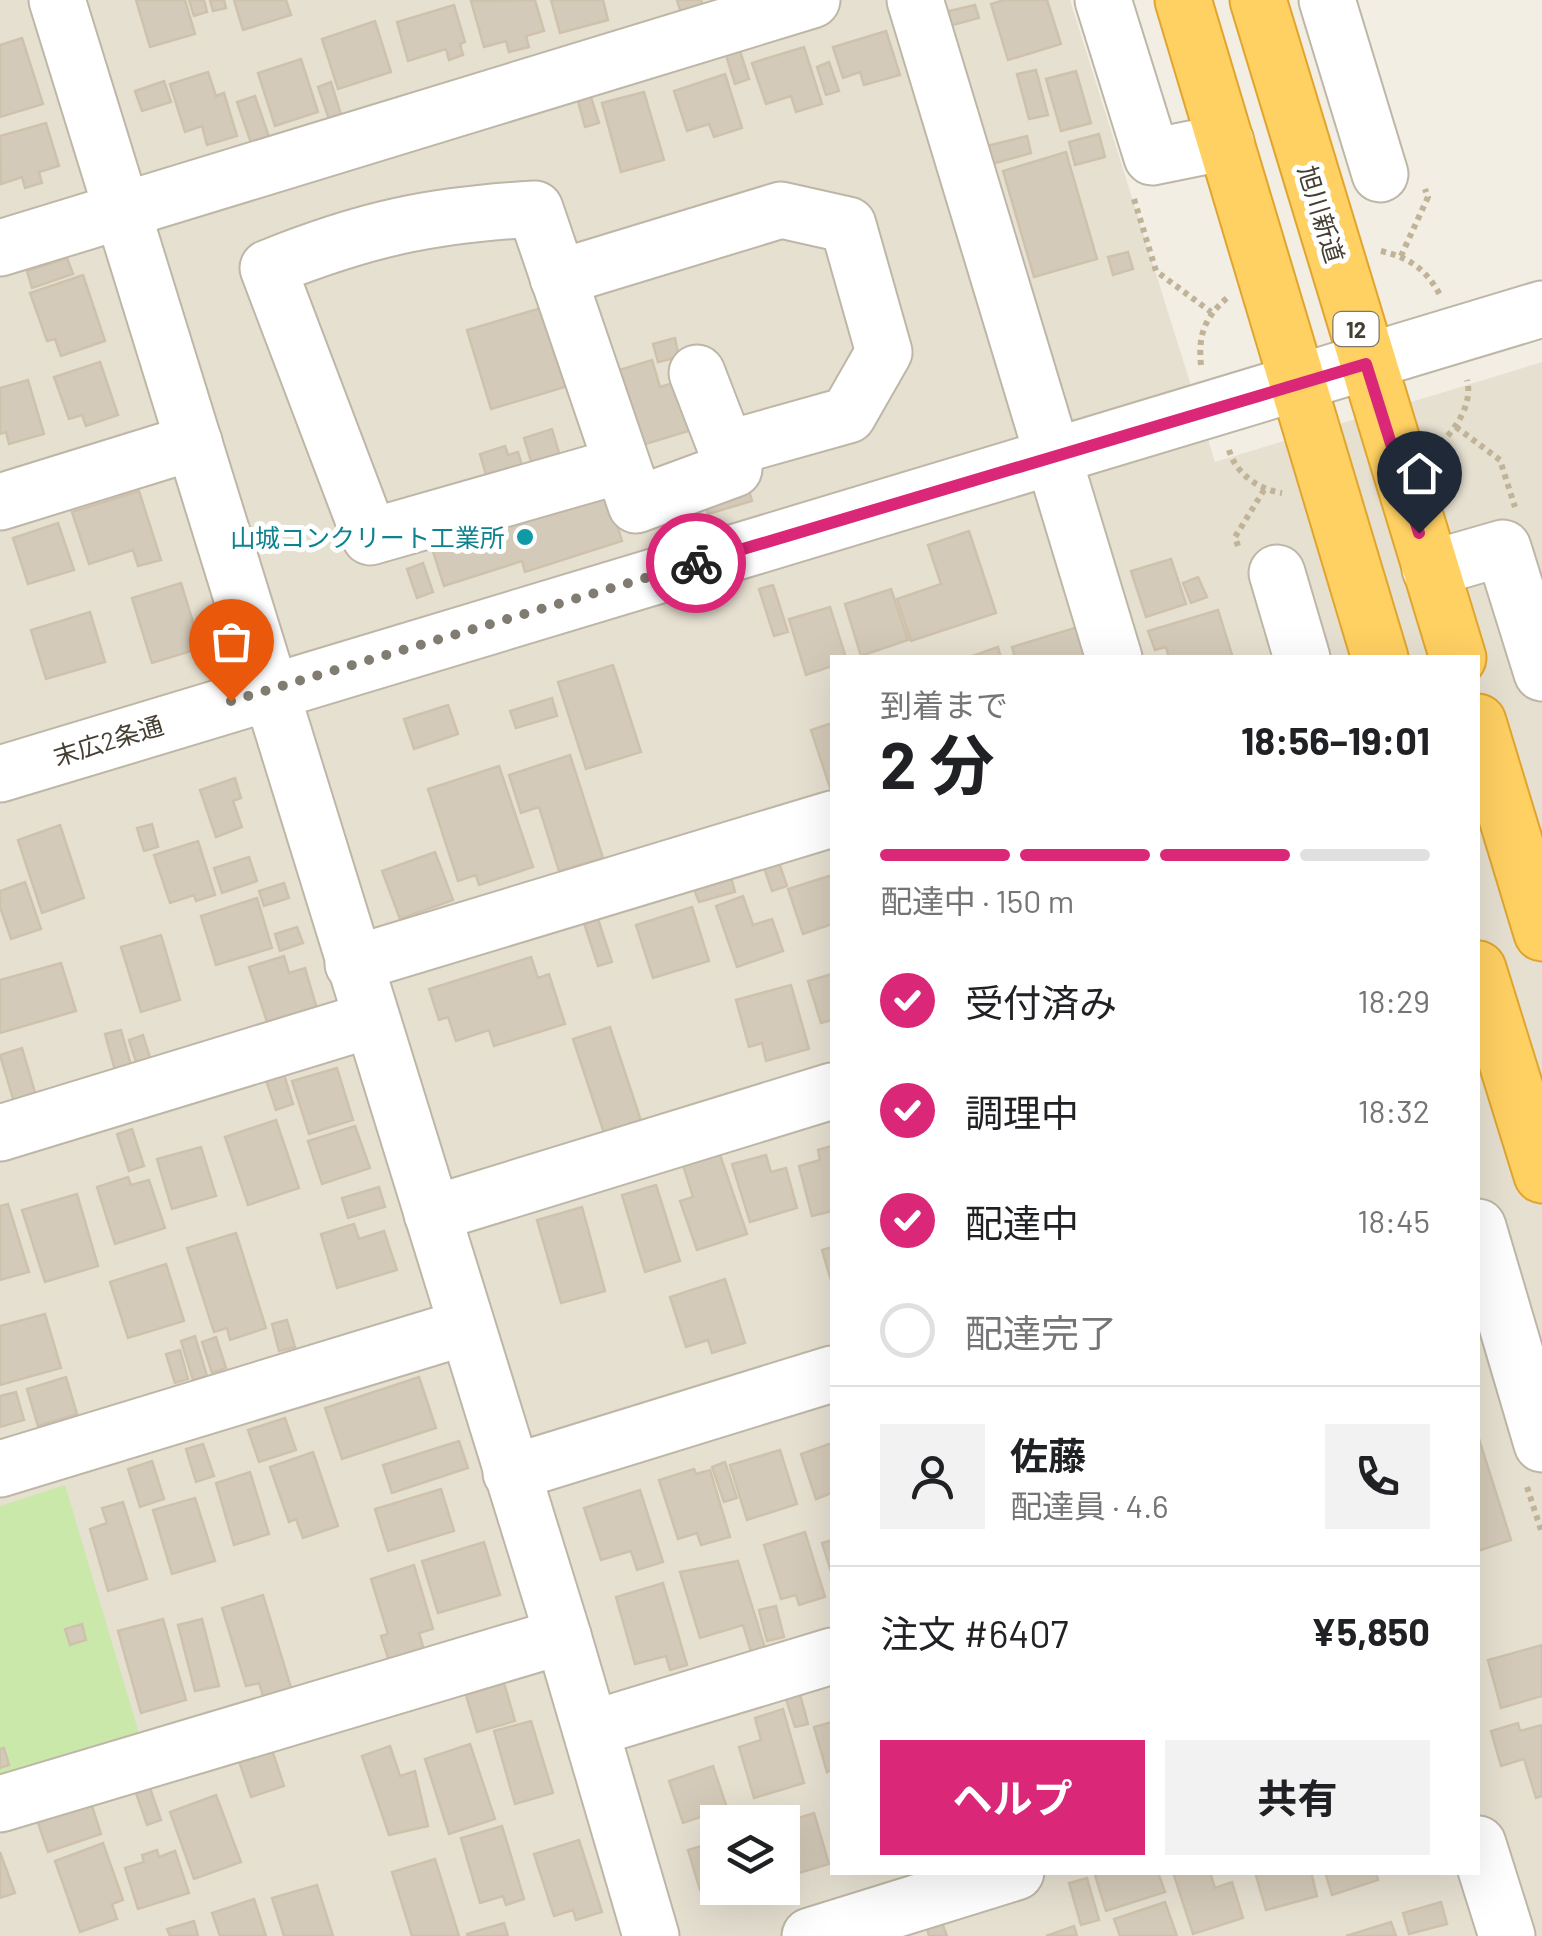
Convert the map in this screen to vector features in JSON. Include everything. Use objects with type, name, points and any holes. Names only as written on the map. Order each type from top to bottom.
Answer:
[{"type":"highway","points":[[1183,0],[1294,384],[1379,655]]},
{"type":"highway","name":"旭川新道","points":[[1258,0],[1457,655]]},
{"type":"highway","points":[[1480,729],[1542,932]]},
{"type":"highway","points":[[1480,975],[1542,1175]]},
{"type":"street","points":[[57,0],[592,1730],[646,1935]]},
{"type":"street","points":[[0,248],[812,0]]},
{"type":"street","points":[[915,0],[1050,457],[1113,655]]},
{"type":"street","points":[[1103,0],[1152,158],[1226,142]]},
{"type":"street","points":[[1327,0],[1380,174]]},
{"type":"street","points":[[688,565],[644,479],[558,278],[535,209],[445,214],[345,237],[268,268],[370,537],[644,479],[734,469],[697,373]]},
{"type":"street","points":[[558,278],[781,210],[848,225],[884,352],[848,415],[726,449]]},
{"type":"street","name":"末広2条通","points":[[0,774],[1542,309]]},
{"type":"street","points":[[0,502],[194,442]]},
{"type":"street","points":[[1430,569],[1503,548],[1542,673]]},
{"type":"street","points":[[1277,573],[1301,655]]},
{"type":"street","points":[[353,964],[830,820]]},
{"type":"street","points":[[0,1133],[370,1020]]},
{"type":"street","points":[[432,1214],[830,1092]]},
{"type":"street","points":[[1480,1235],[1542,1444]]},
{"type":"street","points":[[0,1470],[466,1327]]},
{"type":"street","points":[[511,1473],[830,1375]]},
{"type":"street","points":[[0,1804],[563,1636]]},
{"type":"street","points":[[592,1730],[830,1657]]},
{"type":"street","points":[[1480,1850],[1507,1936]]},
{"type":"street","points":[[810,1936],[1006,1875]]},
{"type":"path","points":[[1370,249],[1401,256],[1428,273],[1444,303]]},
{"type":"path","points":[[1202,373],[1198,340],[1211,312],[1236,291]]},
{"type":"path","points":[[1432,451],[1456,427],[1470,392],[1464,368]]},
{"type":"path","points":[[1226,442],[1234,465],[1264,490],[1293,495]]},
{"type":"shaded area","points":[[0,0],[1070,0],[1215,462],[1542,362],[1542,1936],[0,1936]]},
{"type":"green space","points":[[65,1485],[141,1740],[0,1783],[0,1506]]},
{"type":"building","points":[[136,0],[185,0],[195,34],[150,47]]},
{"type":"building","points":[[189,0],[204,0],[207,12],[194,16]]},
{"type":"building","points":[[210,0],[224,0],[226,8],[213,11]]},
{"type":"building","points":[[234,0],[286,0],[291,15],[243,30]]},
{"type":"building","points":[[535,0],[544,31],[526,36],[529,47],[509,52],[506,41],[484,47],[471,1]]},
{"type":"building","points":[[551,0],[603,0],[608,20],[560,33]]},
{"type":"building","points":[[677,0],[701,0],[703,7],[681,13]]},
{"type":"building","points":[[1004,0],[1047,0],[1061,44],[1008,60],[991,4]]},
{"type":"building","points":[[454,5],[465,42],[460,44],[463,55],[449,60],[446,49],[408,61],[397,22]]},
{"type":"building","points":[[975,5],[979,18],[949,26],[945,12]]},
{"type":"building","points":[[375,21],[391,72],[338,89],[322,39]]},
{"type":"building","points":[[886,31],[900,75],[864,85],[860,72],[843,78],[833,47]]},
{"type":"building","points":[[22,38],[43,104],[0,117],[0,45]]},
{"type":"building","points":[[804,47],[822,104],[796,112],[791,96],[766,104],[752,63]]},
{"type":"building","points":[[739,48],[749,79],[735,84],[725,52]]},
{"type":"building","points":[[301,59],[318,112],[275,126],[258,73]]},
{"type":"building","points":[[829,62],[839,91],[826,95],[817,67]]},
{"type":"building","points":[[1036,70],[1048,115],[1029,119],[1017,74]]},
{"type":"building","points":[[1076,71],[1091,123],[1061,131],[1046,79]]},
{"type":"building","points":[[208,72],[216,96],[224,93],[237,136],[207,145],[202,126],[185,132],[170,84]]},
{"type":"building","points":[[725,74],[742,128],[714,137],[709,124],[687,131],[674,91]]},
{"type":"building","points":[[164,81],[171,102],[142,111],[135,91]]},
{"type":"building","points":[[331,82],[343,121],[331,125],[318,87]]},
{"type":"building","points":[[644,92],[664,160],[621,172],[602,103]]},
{"type":"building","points":[[255,96],[270,140],[252,146],[237,102]]},
{"type":"building","points":[[591,97],[599,123],[585,127],[578,101]]},
{"type":"building","points":[[46,123],[59,166],[39,172],[42,183],[25,188],[22,177],[1,184],[0,136]]},
{"type":"building","points":[[1099,134],[1105,157],[1075,165],[1069,142]]},
{"type":"building","points":[[1027,136],[1031,153],[992,164],[987,146]]},
{"type":"building","points":[[1066,152],[1097,259],[1034,277],[1003,171]]},
{"type":"building","points":[[1128,252],[1133,269],[1113,275],[1108,257]]},
{"type":"building","points":[[67,258],[73,274],[32,288],[27,271]]},
{"type":"building","points":[[83,275],[105,341],[61,356],[55,339],[47,341],[30,293]]},
{"type":"building","points":[[551,305],[575,384],[491,409],[467,330]]},
{"type":"building","points":[[675,338],[679,357],[658,362],[653,344]]},
{"type":"building","points":[[652,360],[660,387],[677,382],[692,430],[629,449],[606,374]]},
{"type":"building","points":[[100,362],[118,415],[86,426],[82,415],[69,419],[54,377]]},
{"type":"building","points":[[28,380],[44,434],[9,444],[6,432],[0,434],[0,388]]},
{"type":"building","points":[[552,429],[564,470],[536,478],[524,438]]},
{"type":"building","points":[[505,446],[508,455],[518,452],[528,486],[492,496],[480,454]]},
{"type":"building","points":[[747,484],[752,501],[708,514],[703,497]]},
{"type":"building","points":[[139,491],[161,560],[138,566],[133,550],[89,564],[72,512]]},
{"type":"building","name":"山城コンクリート工業所","points":[[608,496],[622,541],[525,572],[522,561],[444,586],[427,533],[536,514],[538,518]]},
{"type":"building","points":[[58,523],[74,570],[28,584],[13,538]]},
{"type":"building","points":[[969,531],[996,613],[911,641],[897,599],[941,584],[928,545]]},
{"type":"building","points":[[1171,559],[1186,604],[1146,617],[1131,571]]},
{"type":"building","points":[[423,563],[433,592],[417,598],[407,569]]},
{"type":"building","points":[[1198,577],[1207,597],[1191,603],[1183,583]]},
{"type":"building","points":[[181,583],[201,648],[152,663],[132,598]]},
{"type":"building","points":[[773,585],[788,632],[774,636],[759,589]]},
{"type":"building","points":[[891,589],[908,640],[861,655],[845,604]]},
{"type":"building","points":[[830,607],[845,655],[830,655],[830,667],[806,675],[789,619]]},
{"type":"building","points":[[1218,610],[1232,655],[1168,655],[1166,647],[1155,650],[1148,631]]},
{"type":"building","points":[[90,612],[105,662],[46,679],[31,630]]},
{"type":"building","points":[[1078,627],[1086,655],[1014,655],[1012,647]]},
{"type":"building","points":[[998,647],[1000,655],[975,655]]},
{"type":"building","points":[[613,665],[641,752],[586,769],[558,682]]},
{"type":"building","points":[[552,698],[557,716],[516,728],[510,711]]},
{"type":"building","points":[[448,705],[458,734],[414,749],[404,719]]},
{"type":"building","points":[[830,724],[830,788],[811,730]]},
{"type":"building","points":[[570,755],[603,858],[559,871],[539,807],[521,813],[509,775]]},
{"type":"building","points":[[499,766],[533,867],[479,885],[476,875],[458,881],[428,789]]},
{"type":"building","points":[[235,778],[241,798],[233,801],[242,827],[216,837],[200,790]]},
{"type":"building","points":[[152,824],[158,847],[144,851],[137,828]]},
{"type":"building","points":[[60,825],[84,898],[42,913],[18,840]]},
{"type":"building","points":[[198,841],[215,895],[196,901],[194,895],[170,903],[154,855]]},
{"type":"building","points":[[435,852],[453,900],[400,919],[382,871]]},
{"type":"building","points":[[249,857],[257,881],[222,893],[214,868]]},
{"type":"building","points":[[777,857],[787,886],[772,891],[762,862]]},
{"type":"building","points":[[729,870],[735,892],[699,902],[692,884]]},
{"type":"building","points":[[830,876],[830,925],[803,934],[788,889]]},
{"type":"building","points":[[25,882],[41,929],[11,939],[0,907],[0,891]]},
{"type":"building","points":[[284,883],[289,898],[264,906],[259,891]]},
{"type":"building","points":[[743,896],[753,925],[772,919],[783,951],[737,967],[716,906]]},
{"type":"building","points":[[257,898],[272,948],[216,965],[201,916]]},
{"type":"building","points":[[692,907],[709,961],[653,978],[636,925]]},
{"type":"building","points":[[598,919],[612,962],[598,966],[584,923]]},
{"type":"building","points":[[297,927],[303,943],[280,951],[275,934]]},
{"type":"building","points":[[161,935],[180,1000],[141,1012],[121,947]]},
{"type":"building","points":[[284,956],[289,973],[305,968],[317,1009],[268,1025],[249,967]]},
{"type":"building","points":[[531,957],[538,978],[549,974],[565,1024],[494,1046],[489,1030],[456,1041],[448,1017],[439,1020],[429,989]]},
{"type":"building","points":[[61,963],[76,1011],[0,1033],[0,980]]},
{"type":"building","points":[[830,975],[830,1021],[821,1023],[808,981]]},
{"type":"building","points":[[791,985],[809,1049],[766,1061],[762,1043],[749,1047],[736,1000]]},
{"type":"building","points":[[610,1027],[643,1127],[606,1139],[573,1039]]},
{"type":"building","points":[[121,1030],[132,1069],[116,1074],[105,1034]]},
{"type":"building","points":[[143,1035],[152,1064],[138,1068],[129,1040]]},
{"type":"building","points":[[22,1048],[36,1096],[14,1102],[0,1055]]},
{"type":"building","points":[[337,1068],[353,1120],[309,1134],[292,1081]]},
{"type":"building","points":[[283,1071],[293,1104],[276,1110],[265,1077]]},
{"type":"building","points":[[276,1120],[299,1188],[248,1205],[225,1137]]},
{"type":"building","points":[[355,1126],[370,1168],[322,1184],[308,1141]]},
{"type":"building","points":[[132,1129],[144,1166],[129,1171],[117,1134]]},
{"type":"building","points":[[201,1147],[216,1196],[172,1209],[157,1159]]},
{"type":"building","points":[[830,1147],[830,1212],[812,1216],[799,1166],[820,1160],[818,1150]]},
{"type":"building","points":[[719,1152],[747,1234],[697,1250],[680,1201],[693,1197],[683,1165]]},
{"type":"building","points":[[766,1155],[771,1172],[786,1168],[797,1208],[750,1222],[732,1164]]},
{"type":"building","points":[[128,1177],[131,1185],[149,1180],[165,1228],[115,1244],[97,1187]]},
{"type":"building","points":[[656,1185],[680,1261],[645,1272],[622,1195]]},
{"type":"building","points":[[379,1187],[385,1207],[348,1218],[342,1198]]},
{"type":"building","points":[[77,1194],[98,1266],[45,1282],[22,1210]]},
{"type":"building","points":[[8,1204],[29,1272],[0,1280],[0,1206]]},
{"type":"building","points":[[582,1207],[605,1291],[561,1303],[537,1220]]},
{"type":"building","points":[[354,1224],[359,1239],[384,1231],[397,1270],[337,1288],[321,1234]]},
{"type":"building","points":[[236,1233],[266,1328],[230,1340],[227,1328],[214,1332],[187,1248]]},
{"type":"building","points":[[830,1248],[830,1277],[822,1250]]},
{"type":"building","points":[[166,1264],[184,1321],[128,1338],[110,1282]]},
{"type":"building","points":[[725,1279],[745,1343],[712,1353],[708,1340],[686,1347],[670,1297]]},
{"type":"building","points":[[45,1314],[61,1368],[0,1385],[0,1326]]},
{"type":"building","points":[[287,1320],[295,1347],[279,1351],[272,1324]]},
{"type":"building","points":[[195,1336],[207,1376],[193,1380],[181,1341]]},
{"type":"building","points":[[216,1337],[226,1368],[212,1373],[202,1342]]},
{"type":"building","points":[[180,1350],[188,1379],[175,1383],[166,1354]]},
{"type":"building","points":[[66,1377],[77,1414],[38,1426],[27,1389]]},
{"type":"building","points":[[419,1377],[436,1428],[342,1459],[325,1408]]},
{"type":"building","points":[[16,1392],[24,1420],[0,1427],[0,1396]]},
{"type":"building","points":[[285,1418],[296,1450],[259,1462],[248,1430]]},
{"type":"building","points":[[459,1441],[468,1468],[392,1493],[383,1465]]},
{"type":"building","points":[[1480,1442],[1511,1540],[1480,1550]]},
{"type":"building","points":[[203,1444],[214,1476],[196,1482],[186,1449]]},
{"type":"building","points":[[830,1444],[830,1494],[816,1499],[801,1454]]},
{"type":"building","points":[[780,1450],[797,1504],[747,1520],[730,1465]]},
{"type":"building","points":[[313,1452],[338,1526],[303,1538],[296,1519],[289,1522],[270,1467]]},
{"type":"building","points":[[152,1461],[164,1499],[140,1507],[128,1469]]},
{"type":"building","points":[[725,1462],[737,1498],[724,1502],[712,1467]]},
{"type":"building","points":[[694,1469],[696,1474],[710,1470],[730,1537],[701,1545],[697,1533],[678,1539],[659,1480]]},
{"type":"building","points":[[250,1472],[269,1534],[234,1545],[216,1483]]},
{"type":"building","points":[[441,1489],[454,1531],[388,1551],[375,1509]]},
{"type":"building","points":[[640,1490],[663,1562],[637,1570],[631,1551],[601,1560],[584,1508]]},
{"type":"building","points":[[195,1498],[215,1561],[172,1574],[153,1510]]},
{"type":"building","points":[[123,1502],[147,1579],[108,1591],[90,1529],[107,1523],[102,1508]]},
{"type":"building","points":[[805,1532],[825,1597],[799,1605],[796,1595],[781,1599],[764,1545]]},
{"type":"building","points":[[830,1541],[830,1569],[822,1543]]},
{"type":"building","points":[[484,1542],[500,1595],[438,1613],[422,1561]]},
{"type":"building","points":[[738,1561],[765,1648],[751,1652],[743,1625],[700,1638],[680,1572]]},
{"type":"building","points":[[414,1565],[433,1629],[419,1633],[424,1650],[389,1661],[381,1636],[388,1634],[371,1579]]},
{"type":"building","points":[[663,1583],[687,1665],[670,1670],[666,1656],[635,1664],[616,1597]]},
{"type":"building","points":[[263,1595],[291,1688],[263,1696],[259,1683],[246,1686],[222,1608]]},
{"type":"building","points":[[776,1606],[784,1637],[767,1641],[759,1610]]},
{"type":"building","points":[[163,1619],[186,1700],[141,1713],[118,1631]]},
{"type":"building","points":[[202,1619],[219,1686],[195,1691],[178,1625]]},
{"type":"building","points":[[82,1624],[86,1640],[70,1645],[65,1629]]},
{"type":"building","points":[[1542,1645],[1542,1696],[1501,1708],[1488,1660]]},
{"type":"building","points":[[504,1683],[515,1721],[477,1732],[466,1695]]},
{"type":"building","points":[[800,1694],[808,1724],[795,1727],[786,1699]]},
{"type":"building","points":[[783,1709],[804,1783],[754,1798],[739,1747],[761,1740],[755,1718]]},
{"type":"building","points":[[531,1721],[553,1793],[515,1804],[494,1731]]},
{"type":"building","points":[[830,1723],[827,1772],[814,1727]]},
{"type":"building","points":[[1518,1723],[1520,1731],[1542,1725],[1542,1796],[1536,1798],[1524,1759],[1501,1766],[1491,1731]]},
{"type":"building","points":[[470,1744],[495,1819],[449,1834],[425,1759]]},
{"type":"building","points":[[390,1746],[400,1776],[415,1771],[428,1826],[389,1835],[362,1756]]},
{"type":"building","points":[[4,1748],[9,1765],[0,1768],[0,1749]]},
{"type":"building","points":[[272,1750],[284,1786],[251,1797],[239,1761]]},
{"type":"building","points":[[713,1766],[726,1805],[700,1805],[700,1817],[683,1823],[669,1781]]},
{"type":"building","points":[[150,1788],[161,1820],[147,1825],[136,1793]]},
{"type":"building","points":[[216,1795],[241,1862],[194,1879],[170,1812]]},
{"type":"building","points":[[91,1803],[101,1834],[48,1852],[37,1820]]},
{"type":"building","points":[[814,1813],[829,1864],[800,1873],[800,1817]]},
{"type":"building","points":[[502,1826],[524,1899],[506,1905],[503,1896],[480,1903],[461,1838]]},
{"type":"building","points":[[579,1840],[602,1912],[576,1920],[573,1910],[554,1916],[534,1854]]},
{"type":"building","points":[[103,1843],[123,1900],[112,1904],[117,1919],[80,1932],[55,1861]]},
{"type":"building","points":[[700,1846],[700,1890],[688,1850]]},
{"type":"building","points":[[157,1850],[159,1857],[175,1851],[189,1893],[138,1909],[125,1868],[144,1862],[142,1855]]},
{"type":"building","points":[[0,1852],[15,1893],[0,1898]]},
{"type":"building","points":[[435,1859],[459,1936],[412,1936],[392,1872]]},
{"type":"building","points":[[1095,1875],[1159,1875],[1165,1892],[1106,1911]]},
{"type":"building","points":[[1174,1875],[1211,1875],[1215,1888],[1232,1882],[1243,1918],[1193,1934]]},
{"type":"building","points":[[1256,1875],[1312,1875],[1317,1896],[1266,1910]]},
{"type":"building","points":[[1326,1875],[1377,1875],[1378,1880],[1332,1895]]},
{"type":"building","points":[[1087,1878],[1099,1920],[1081,1925],[1069,1883]]},
{"type":"building","points":[[317,1885],[333,1936],[284,1936],[272,1898]]},
{"type":"building","points":[[254,1899],[266,1936],[220,1936],[212,1913]]},
{"type":"building","points":[[1165,1902],[1177,1936],[1120,1936],[1114,1919]]},
{"type":"building","points":[[1441,1902],[1447,1924],[1409,1934],[1403,1913]]},
{"type":"building","points":[[194,1921],[198,1936],[170,1936],[167,1929]]},
{"type":"building","points":[[1391,1922],[1396,1936],[1346,1936]]},
{"type":"building","points":[[504,1923],[508,1936],[467,1936],[467,1934]]},
{"type":"building","points":[[942,1923],[947,1936],[929,1936],[927,1928]]},
{"type":"building","points":[[1074,1926],[1077,1936],[1046,1936]]},
{"type":"way so far","points":[[231,701],[696,563]]},
{"type":"place","name":"山城コンクリート工業所","points":[[525,537]]},
{"type":"route","points":[[696,563],[1366,364],[1419,533]]}]
